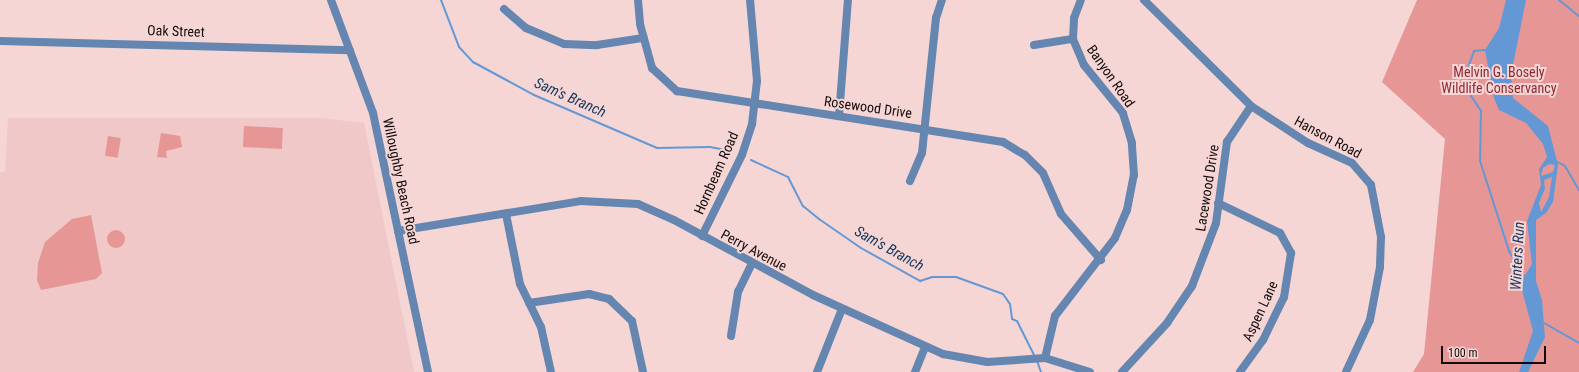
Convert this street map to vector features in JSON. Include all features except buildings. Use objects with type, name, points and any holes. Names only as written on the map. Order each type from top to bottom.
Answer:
[{"type":"street","name":"Willoughby Beach Road","points":[[331,0],[373,113],[428,372]]},
{"type":"street","name":"Rosewood Drive","points":[[638,0],[643,38],[652,68],[665,84],[688,95],[991,138],[1025,155],[1043,173],[1072,231],[1101,260]]},
{"type":"street","name":"Hornbeam Road","points":[[702,236],[742,155],[754,104],[757,81],[750,0]]},
{"type":"street","points":[[839,116],[848,0]]},
{"type":"street","points":[[910,181],[919,166],[925,128],[936,18],[942,0]]},
{"type":"street","name":"Banyon Road","points":[[1045,358],[1055,316],[1101,260],[1127,210],[1134,157],[1123,113],[1084,65],[1072,39],[1074,18],[1081,0]]},
{"type":"street","name":"Hanson Road","points":[[1144,0],[1252,106],[1296,136],[1352,163],[1366,176],[1375,197],[1381,237],[1376,299],[1361,343],[1346,372]]},
{"type":"street","points":[[504,9],[526,28],[564,44],[597,45],[643,38]]},
{"type":"street","points":[[1034,45],[1072,39]]},
{"type":"street","name":"Oak Street","points":[[0,41],[350,50]]},
{"type":"street","name":"Lacewood Drive","points":[[1122,372],[1167,324],[1192,286],[1211,244],[1227,142],[1252,106]]},
{"type":"street","name":"Perry Avenue","points":[[398,231],[581,201],[624,202],[652,209],[752,263],[842,309],[925,347],[973,361],[1045,358],[1090,372]]},
{"type":"street","name":"Aspen Lane","points":[[1218,203],[1280,233],[1291,253],[1284,297],[1263,340],[1240,372]]},
{"type":"street","points":[[506,214],[520,284],[544,337],[551,372]]},
{"type":"street","points":[[731,336],[738,292],[752,263]]},
{"type":"street","points":[[529,303],[589,294],[609,299],[632,321],[643,372]]},
{"type":"street","points":[[817,372],[842,309]]},
{"type":"street","points":[[914,372],[925,347]]},
{"type":"shaded area","points":[[8,118],[320,118],[364,123],[414,372],[0,372],[0,172],[5,172]]},
{"type":"green space","name":"Melvin G. Bosely Wildlife Conservancy","points":[[1417,0],[1579,0],[1579,372],[1413,372],[1424,354],[1445,139],[1382,82]]},
{"type":"green space","points":[[244,126],[283,128],[282,149],[243,147]]},
{"type":"green space","points":[[161,133],[180,136],[182,147],[166,151],[167,158],[157,157]]},
{"type":"green space","points":[[108,136],[121,138],[118,158],[105,156]]},
{"type":"green space","points":[[91,215],[102,273],[96,279],[41,290],[37,280],[38,263],[45,242],[72,219]]},
{"type":"green space","points":[[116,230],[122,233],[125,239],[122,245],[116,248],[110,245],[107,239],[110,233]]},
{"type":"water","points":[[1506,0],[1526,0],[1511,75],[1513,98],[1548,126],[1558,165],[1553,202],[1546,213],[1536,220],[1536,281],[1542,300],[1545,337],[1528,372],[1519,372],[1533,331],[1520,283],[1532,264],[1527,221],[1541,185],[1539,169],[1547,157],[1543,144],[1526,123],[1499,110],[1494,98],[1485,50],[1499,28]],"holes":[[[1549,164],[1555,165],[1553,172],[1541,176],[1543,168]],[[1552,177],[1549,197],[1541,212],[1539,203],[1545,189],[1544,180]]]},
{"type":"waterway","name":"Sam's Branch","points":[[441,0],[459,47],[473,62],[534,95],[657,148],[710,147],[731,151]]},
{"type":"waterway","points":[[1559,0],[1579,16]]},
{"type":"waterway","name":"Winters Run","points":[[1485,50],[1474,51],[1469,65],[1471,96],[1481,111],[1480,161],[1509,251],[1525,278]]},
{"type":"waterway","name":"Sam's Branch","points":[[751,160],[788,177],[803,206],[819,219],[861,248],[920,281],[932,277],[956,277],[1003,294],[1010,304],[1012,319],[1017,321],[1035,357]]},
{"type":"waterway","points":[[1556,161],[1565,166],[1579,190]]},
{"type":"waterway","points":[[1544,323],[1579,343]]},
{"type":"waterway","name":"Sam's Branch","points":[[1037,361],[1041,372]]}]
